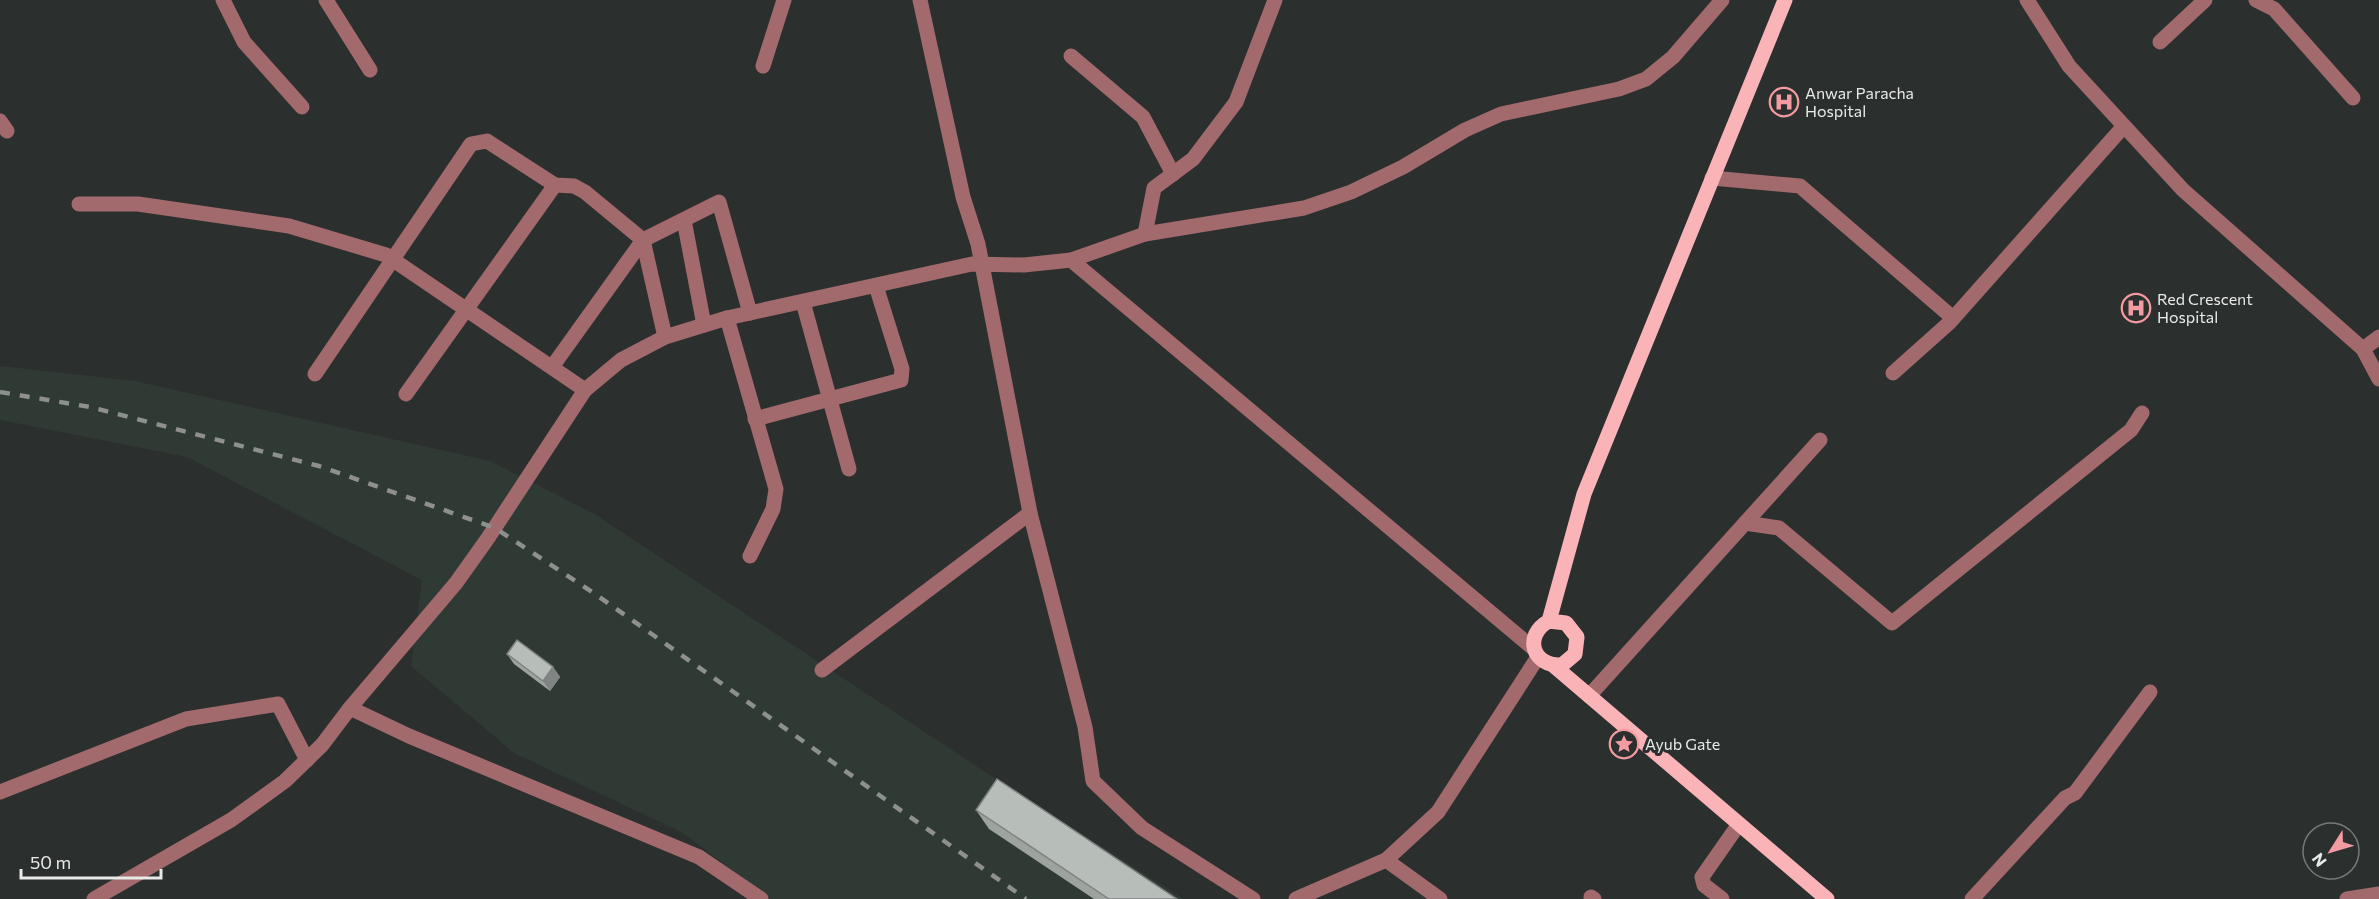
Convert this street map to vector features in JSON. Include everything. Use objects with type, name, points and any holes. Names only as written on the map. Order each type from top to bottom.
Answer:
[{"type":"main road","points":[[1785,0],[1584,494],[1549,621],[1535,632],[1536,653],[1553,665],[1827,899]]},
{"type":"main road","points":[[1549,621],[1566,623],[1577,637],[1575,654],[1569,661],[1553,665]]},
{"type":"street","points":[[223,0],[244,42],[302,107]]},
{"type":"street","points":[[326,0],[370,70]]},
{"type":"street","points":[[764,66],[784,0]]},
{"type":"street","points":[[920,0],[963,197],[978,244],[1030,513],[1085,727],[1093,781],[1142,828],[1253,899]]},
{"type":"street","points":[[1144,234],[1154,189],[1192,159],[1236,102],[1275,0]]},
{"type":"street","points":[[2027,0],[2069,66],[2183,190],[2363,349],[2379,379]]},
{"type":"street","points":[[2160,42],[2205,0]]},
{"type":"street","points":[[2256,0],[2274,9],[2353,98]]},
{"type":"street","points":[[94,899],[231,820],[285,781],[322,745],[350,708],[456,583],[585,390],[621,360],[665,337],[750,313],[972,264],[1045,264],[1071,260],[1144,234],[1304,208],[1351,192],[1403,167],[1465,130],[1501,114],[1619,89],[1646,79],[1673,57],[1718,2]]},
{"type":"street","points":[[1071,56],[1143,117],[1173,174]]},
{"type":"street","points":[[1893,373],[1953,318],[2124,126]]},
{"type":"street","points":[[315,374],[471,144],[487,141],[555,185],[574,186],[585,192],[643,240],[665,337]]},
{"type":"street","points":[[1712,178],[1800,186],[1953,318]]},
{"type":"street","points":[[405,394],[555,185]]},
{"type":"street","points":[[552,367],[643,240],[719,202],[750,313]]},
{"type":"street","points":[[78,204],[138,204],[289,226],[386,255],[585,390]]},
{"type":"street","points":[[684,220],[704,325]]},
{"type":"street","points":[[1071,260],[1536,653],[1437,812],[1386,860],[1296,899]]},
{"type":"street","points":[[755,419],[901,380],[902,369],[876,286]]},
{"type":"street","points":[[803,302],[849,469]]},
{"type":"street","points":[[728,318],[776,489],[773,509],[750,556]]},
{"type":"street","points":[[2363,349],[2379,337]]},
{"type":"street","points":[[1745,523],[1779,528],[1892,624],[2131,430],[2142,413]]},
{"type":"street","points":[[1589,696],[1820,440]]},
{"type":"street","points":[[822,670],[1030,513]]},
{"type":"street","points":[[1972,899],[2065,798],[2075,793],[2150,692]]},
{"type":"street","points":[[0,792],[186,719],[278,704],[307,760]]},
{"type":"street","points":[[350,708],[409,736],[699,857],[761,899]]},
{"type":"street","points":[[1722,899],[1704,885],[1702,877],[1739,824]]},
{"type":"street","points":[[1386,860],[1440,899]]},
{"type":"street","points":[[2354,898],[2379,894]]},
{"type":"shaded area","points":[[0,366],[135,381],[490,461],[593,513],[1002,783],[1184,899],[770,899],[683,833],[514,753],[411,666],[422,580],[187,457],[0,420]]},
{"type":"building","points":[[517,640],[553,667],[543,681],[507,654]]},
{"type":"building","points":[[997,779],[1177,899],[1109,899],[976,810]]},
{"type":"railway","points":[[0,392],[90,407],[319,466],[495,528],[598,596],[1026,899]]},
{"type":"place","name":"Anwar Paracha Hospital","points":[[1784,102]]},
{"type":"place","name":"Red Crescent Hospital","points":[[2136,308]]},
{"type":"place","name":"Ayub Gate","points":[[1624,744]]}]
